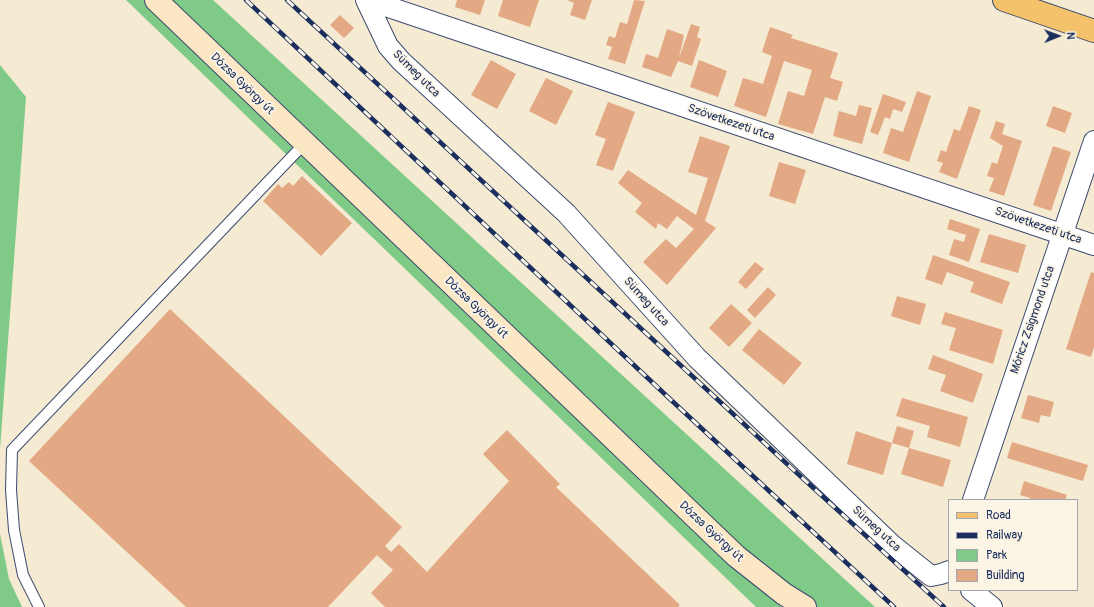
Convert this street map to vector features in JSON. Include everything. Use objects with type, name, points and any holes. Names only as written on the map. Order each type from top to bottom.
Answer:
[{"type":"main road","name":"Dózsa György út","points":[[156,0],[304,144],[736,556],[786,600],[805,607]]},
{"type":"main road","points":[[1004,0],[1094,32]]},
{"type":"street","name":"Szövetkezeti utca","points":[[367,0],[1094,245]]},
{"type":"street","name":"Sümeg utca","points":[[367,0],[388,46],[401,62],[566,213],[697,358],[891,544],[931,576],[948,571]]},
{"type":"street","name":"Móricz Zsigmond utca","points":[[973,499],[1094,141]]},
{"type":"street","points":[[972,591],[992,607]]},
{"type":"lane","points":[[39,607],[23,575],[14,530],[11,490],[12,450],[304,144]]},
{"type":"green space","points":[[126,0],[213,0],[875,607],[756,607]]},
{"type":"green space","points":[[0,65],[26,97],[0,449]]},
{"type":"green space","points":[[0,534],[9,579],[22,607],[0,607]]},
{"type":"building","points":[[457,0],[485,0],[480,15],[455,7]]},
{"type":"building","points":[[503,0],[539,0],[530,27],[498,16]]},
{"type":"building","points":[[567,0],[592,0],[585,20],[570,15],[574,3]]},
{"type":"building","points":[[634,0],[645,1],[625,64],[608,59],[612,47],[606,45],[609,36],[615,38],[620,22],[627,24]]},
{"type":"building","points":[[340,15],[354,28],[344,38],[330,25]]},
{"type":"building","points":[[691,24],[700,27],[697,37],[701,39],[692,66],[678,61],[671,77],[642,67],[646,54],[658,58],[667,29],[684,35],[679,58]]},
{"type":"building","points":[[770,27],[793,35],[791,38],[838,53],[830,78],[843,82],[837,101],[825,97],[813,134],[778,124],[788,91],[804,96],[812,70],[784,61],[766,117],[734,106],[743,78],[763,84],[772,56],[762,52]]},
{"type":"building","points":[[491,60],[516,74],[497,109],[471,95]]},
{"type":"building","points":[[699,60],[727,71],[718,97],[690,87]]},
{"type":"building","points":[[546,78],[573,91],[556,125],[529,111]]},
{"type":"building","points":[[917,91],[931,96],[909,162],[883,153],[891,128],[903,132]]},
{"type":"building","points":[[883,94],[906,102],[902,112],[893,109],[890,119],[885,117],[878,135],[870,132]]},
{"type":"building","points":[[608,102],[635,112],[613,171],[596,165],[606,139],[595,135]]},
{"type":"building","points":[[859,105],[872,108],[862,144],[833,136],[839,111],[856,116]]},
{"type":"building","points":[[969,106],[981,110],[957,179],[939,172],[943,163],[937,161],[941,150],[946,152],[954,129],[960,131]]},
{"type":"building","points":[[1053,106],[1072,113],[1065,133],[1046,126]]},
{"type":"building","points":[[996,121],[1005,124],[1002,134],[1022,141],[1004,196],[989,191],[994,178],[987,176],[992,162],[997,164],[1003,146],[990,138]]},
{"type":"building","points":[[700,136],[730,146],[705,221],[716,228],[667,285],[643,262],[666,239],[676,248],[694,229],[677,216],[667,229],[658,223],[656,229],[635,212],[642,203],[618,183],[628,170],[696,215],[708,178],[688,172]]},
{"type":"building","points":[[1053,146],[1071,152],[1051,211],[1033,205]]},
{"type":"building","points":[[779,162],[806,170],[795,204],[769,196]]},
{"type":"building","points":[[302,176],[352,223],[321,256],[263,201],[278,184],[282,188],[289,182],[293,186]]},
{"type":"building","points":[[950,219],[980,229],[969,262],[949,255],[954,239],[964,242],[966,235],[947,229]]},
{"type":"building","points":[[989,234],[1026,245],[1018,273],[980,262]]},
{"type":"building","points":[[933,255],[1010,282],[1002,304],[970,292],[974,282],[947,272],[942,285],[925,279]]},
{"type":"building","points":[[755,262],[764,269],[746,289],[738,282]]},
{"type":"building","points":[[1091,272],[1094,273],[1094,347],[1091,357],[1066,349]]},
{"type":"building","points":[[768,287],[776,295],[755,318],[747,310]]},
{"type":"building","points":[[897,296],[926,304],[920,325],[891,316]]},
{"type":"building","points":[[731,304],[752,323],[729,347],[709,328]]},
{"type":"building","points":[[170,309],[402,527],[385,546],[391,552],[399,544],[427,572],[509,481],[483,454],[507,430],[560,484],[556,487],[680,605],[678,607],[385,607],[371,593],[393,570],[377,555],[328,607],[186,607],[29,461]]},
{"type":"building","points":[[945,312],[1003,330],[993,364],[949,350],[956,328],[941,324]]},
{"type":"building","points":[[759,329],[802,363],[784,385],[742,350]]},
{"type":"building","points":[[933,355],[983,374],[973,403],[940,391],[946,375],[928,369]]},
{"type":"building","points":[[1028,395],[1054,402],[1050,417],[1041,415],[1039,423],[1021,418]]},
{"type":"building","points":[[902,398],[968,417],[960,447],[927,437],[930,426],[896,416]]},
{"type":"building","points":[[897,426],[914,431],[909,448],[892,443]]},
{"type":"building","points":[[856,431],[892,443],[883,475],[847,464]]},
{"type":"building","points":[[1012,442],[1088,465],[1083,481],[1007,458]]},
{"type":"building","points":[[909,448],[951,460],[943,487],[901,474]]},
{"type":"building","points":[[1024,481],[1067,495],[1065,499],[1030,499],[1020,495]]},
{"type":"railway","points":[[246,0],[670,399],[894,607]]},
{"type":"railway","points":[[287,0],[786,463],[944,607]]}]
